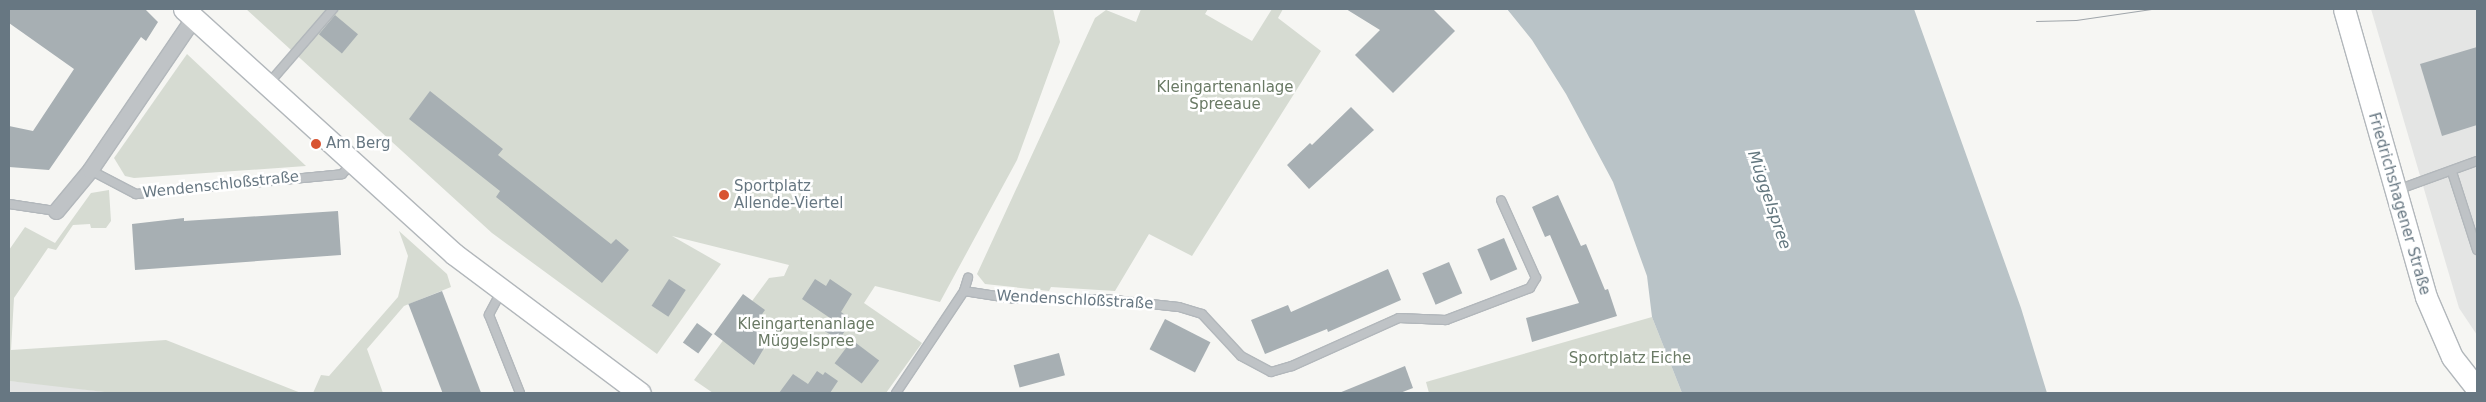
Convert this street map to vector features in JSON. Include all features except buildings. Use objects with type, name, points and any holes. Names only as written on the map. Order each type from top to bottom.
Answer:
[{"type":"street","name":"Friedrichshagener Straße","points":[[2344,9],[2426,298],[2452,356],[2477,389]]},
{"type":"street","points":[[56,211],[90,170],[189,13],[440,243],[501,291],[640,393]]},
{"type":"lane","points":[[268,84],[333,9]]},
{"type":"lane","points":[[2396,191],[2477,162]]},
{"type":"lane","name":"Wendenschloßstraße","points":[[90,170],[136,194],[342,174],[353,163]]},
{"type":"lane","points":[[2452,172],[2477,250]]},
{"type":"lane","name":"Wendenschloßstraße","points":[[964,292],[1015,299],[1105,299],[1179,307],[1202,314],[1241,356],[1270,372],[1292,366],[1399,318],[1446,320],[1530,288],[1536,278],[1501,200]]},
{"type":"lane","points":[[9,204],[56,211]]},
{"type":"lane","points":[[896,393],[964,292],[968,278]]},
{"type":"lane","points":[[501,291],[489,315],[520,393]]},
{"type":"shaded area","points":[[2371,9],[2477,9],[2477,335],[2459,308]]},
{"type":"shaded area","points":[[9,381],[52,385],[113,393],[9,393]]},
{"type":"green space","name":"Sportplatz Allende-Viertel","points":[[246,9],[1053,9],[1060,42],[1017,160],[940,302],[875,286],[864,303],[922,343],[886,393],[713,393],[694,380],[769,278],[784,276],[789,265],[672,236],[721,264],[657,354],[492,233]]},
{"type":"green space","name":"Kleingartenanlage Spreeaue","points":[[1141,9],[1208,9],[1205,14],[1252,41],[1272,9],[1283,9],[1278,18],[1321,51],[1192,256],[1149,234],[1115,291],[1051,287],[1049,291],[985,284],[977,274],[1095,18],[1106,10],[1136,22]]},
{"type":"green space","points":[[187,54],[306,166],[134,178],[125,176],[114,158]]},
{"type":"green space","points":[[109,190],[111,221],[106,228],[91,228],[90,224],[73,225],[56,250],[48,248],[14,298],[11,350],[166,340],[301,393],[113,393],[9,381],[9,250],[25,227],[55,243],[91,193]]},
{"type":"green space","points":[[399,231],[447,274],[451,287],[404,306],[367,349],[383,393],[313,393],[321,375],[329,376],[398,297],[408,256]]},
{"type":"green space","name":"Sportplatz Eiche","points":[[1652,317],[1682,393],[1429,393],[1426,382]]},
{"type":"water","name":"Müggelspree","points":[[1507,9],[1914,9],[2021,308],[2047,393],[1682,393],[1652,317],[1647,276],[1613,182],[1566,94],[1532,40]]},
{"type":"tram line","points":[[2036,21],[2076,20],[2151,9]]},
{"type":"place","name":"Am Berg","points":[[316,144]]},
{"type":"place","name":"Sportplatz Allende-Viertel","points":[[724,195]]},
{"type":"park label","name":"Kleingartenanlage Müggelspree","points":[[806,332]]}]
